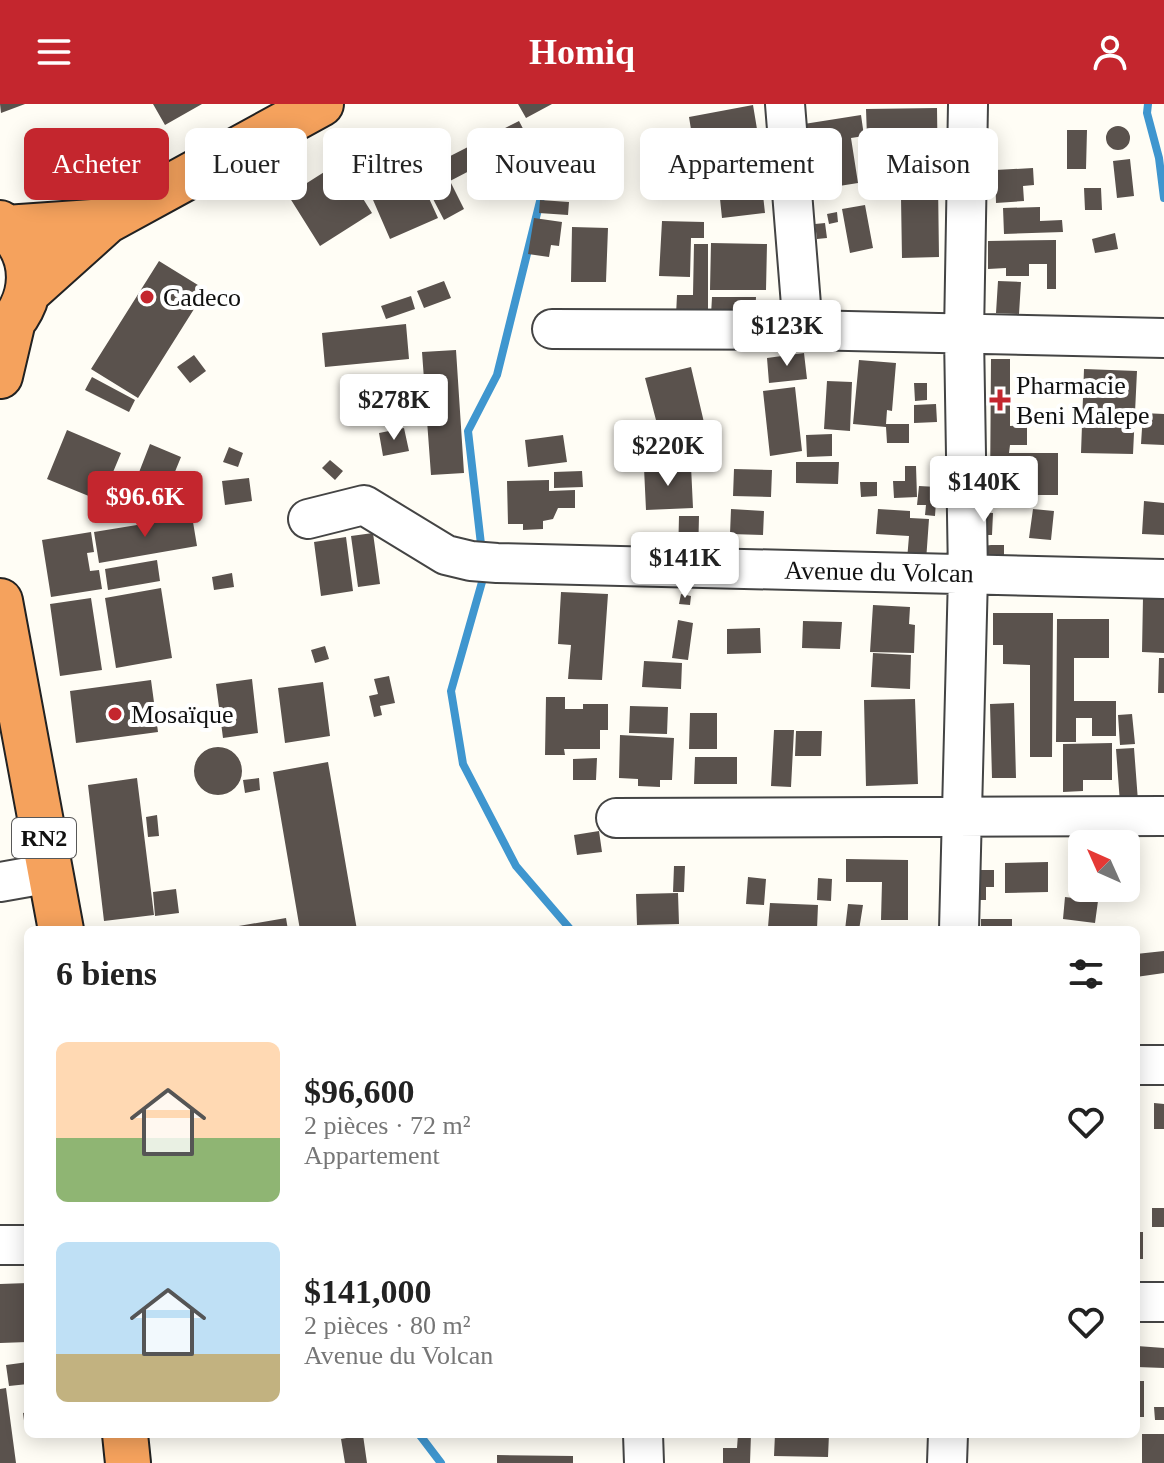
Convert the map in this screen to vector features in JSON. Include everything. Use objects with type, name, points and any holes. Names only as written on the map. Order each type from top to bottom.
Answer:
[{"type":"highway","points":[[13,317],[107,221],[321,104]]},
{"type":"highway","points":[[3,226],[107,221]]},
{"type":"highway","points":[[0,376],[13,317],[29,268],[21,246],[3,226]]},
{"type":"highway","name":"RN2","points":[[0,601],[8,692],[51,873],[60,926]]},
{"type":"highway","points":[[125,1438],[128,1463]]},
{"type":"street","points":[[785,104],[803,330]]},
{"type":"street","points":[[959,926],[968,575],[964,335],[968,104]]},
{"type":"street","points":[[552,329],[803,330],[1164,338]]},
{"type":"street","name":"Avenue du Volcan","points":[[308,519],[364,505],[446,555],[484,562],[1164,579]]},
{"type":"street","points":[[616,818],[1164,816]]},
{"type":"street","points":[[0,882],[51,873]]},
{"type":"street","points":[[1140,1065],[1164,1065]]},
{"type":"street","points":[[0,1245],[24,1245]]},
{"type":"street","points":[[1140,1302],[1164,1302]]},
{"type":"street","points":[[643,1438],[644,1463]]},
{"type":"street","points":[[947,1463],[948,1438]]},
{"type":"building","points":[[0,104],[25,104],[1,113]]},
{"type":"building","points":[[153,104],[202,104],[165,125]]},
{"type":"building","points":[[518,104],[552,104],[526,118]]},
{"type":"building","points":[[753,105],[757,128],[691,128],[689,117]]},
{"type":"building","points":[[937,108],[937,128],[867,128],[866,109]]},
{"type":"building","points":[[861,115],[863,128],[858,128],[858,137],[851,138],[858,183],[842,186],[842,128],[805,128],[804,124]]},
{"type":"building","points":[[519,121],[523,128],[505,128]]},
{"type":"building","points":[[1118,126],[1126,130],[1130,138],[1126,146],[1118,150],[1110,146],[1106,138],[1110,130]]},
{"type":"building","points":[[1067,130],[1087,130],[1086,169],[1067,169]]},
{"type":"building","points":[[467,148],[467,172],[451,180],[451,156]]},
{"type":"building","points":[[1130,159],[1134,196],[1117,198],[1113,161]]},
{"type":"building","points":[[1033,168],[1034,185],[1023,186],[1024,201],[996,203],[998,170]]},
{"type":"building","points":[[323,173],[323,200],[364,200],[372,213],[320,246],[291,200],[307,200],[307,183]]},
{"type":"building","points":[[451,183],[464,209],[444,220],[434,200],[451,200]]},
{"type":"building","points":[[1084,188],[1101,188],[1102,210],[1085,210]]},
{"type":"building","points":[[373,200],[430,200],[438,218],[390,239]]},
{"type":"building","points":[[540,200],[569,202],[568,215],[539,213]]},
{"type":"building","points":[[720,200],[764,200],[765,213],[722,218]]},
{"type":"building","points":[[901,200],[938,200],[939,257],[902,258]]},
{"type":"building","points":[[865,205],[873,248],[850,253],[842,209]]},
{"type":"building","points":[[1040,207],[1040,221],[1062,220],[1063,232],[1004,234],[1003,208]]},
{"type":"building","points":[[837,212],[838,222],[829,224],[827,214]]},
{"type":"building","points":[[534,218],[562,222],[559,246],[551,245],[549,257],[528,254]]},
{"type":"building","points":[[662,221],[704,222],[704,238],[691,238],[690,277],[659,276]]},
{"type":"building","points":[[825,223],[827,238],[817,239],[815,224]]},
{"type":"building","points":[[572,227],[608,228],[606,282],[571,282]]},
{"type":"building","points":[[1115,233],[1118,249],[1095,253],[1092,239]]},
{"type":"building","points":[[1056,240],[1056,289],[1047,289],[1047,264],[1029,264],[1029,276],[1006,276],[1006,268],[988,269],[988,241]]},
{"type":"building","points":[[711,243],[767,244],[766,290],[710,290]]},
{"type":"building","points":[[694,244],[708,244],[708,315],[676,315],[677,295],[693,295]]},
{"type":"building","points":[[159,261],[206,290],[138,398],[91,369]]},
{"type":"building","points":[[444,281],[451,298],[424,308],[417,291]]},
{"type":"building","points":[[998,281],[1021,282],[1019,314],[996,313]]},
{"type":"building","points":[[411,296],[415,309],[386,319],[381,306]]},
{"type":"building","points":[[712,297],[756,297],[755,316],[711,315]]},
{"type":"building","points":[[406,324],[409,359],[325,367],[322,333]]},
{"type":"building","points":[[456,350],[464,473],[431,475],[422,352]]},
{"type":"building","points":[[804,353],[807,379],[769,383],[767,358]]},
{"type":"building","points":[[194,355],[206,371],[190,383],[177,367]]},
{"type":"building","points":[[991,359],[1010,359],[1010,426],[1027,425],[1027,445],[1010,445],[1009,453],[1058,453],[1058,495],[990,495]]},
{"type":"building","points":[[859,360],[896,363],[892,411],[887,410],[886,424],[909,424],[909,443],[887,443],[886,427],[853,424]]},
{"type":"building","points":[[691,367],[706,431],[662,443],[645,378]]},
{"type":"building","points":[[1084,369],[1137,371],[1133,454],[1081,453]]},
{"type":"building","points":[[92,377],[135,400],[129,412],[85,390]]},
{"type":"building","points":[[827,381],[852,382],[850,431],[824,429]]},
{"type":"building","points":[[914,383],[927,383],[927,400],[915,401]]},
{"type":"building","points":[[795,387],[802,451],[770,456],[763,391]]},
{"type":"building","points":[[936,404],[937,422],[914,423],[914,405]]},
{"type":"building","points":[[1143,413],[1164,414],[1164,445],[1141,444]]},
{"type":"building","points":[[404,428],[409,451],[383,456],[379,433]]},
{"type":"building","points":[[67,430],[121,453],[101,501],[47,479]]},
{"type":"building","points":[[832,434],[832,456],[807,457],[806,435]]},
{"type":"building","points":[[563,435],[567,462],[528,467],[525,440]]},
{"type":"building","points":[[150,444],[181,457],[161,506],[131,493]]},
{"type":"building","points":[[229,447],[243,453],[238,467],[223,462]]},
{"type":"building","points":[[330,460],[343,471],[335,480],[322,468]]},
{"type":"building","points":[[796,462],[839,462],[838,484],[796,483]]},
{"type":"building","points":[[691,466],[693,508],[646,510],[644,468]]},
{"type":"building","points":[[905,466],[916,466],[917,497],[894,498],[893,481],[905,481]]},
{"type":"building","points":[[734,469],[772,470],[771,497],[733,496]]},
{"type":"building","points":[[582,471],[583,487],[554,488],[554,472]]},
{"type":"building","points":[[249,478],[252,501],[225,505],[222,481]]},
{"type":"building","points":[[549,480],[549,491],[575,490],[575,508],[558,508],[553,519],[543,521],[543,529],[523,530],[523,524],[508,524],[507,481]]},
{"type":"building","points":[[860,482],[877,482],[877,496],[861,497]]},
{"type":"building","points":[[919,486],[937,487],[935,516],[925,515],[926,505],[917,505]]},
{"type":"building","points":[[1144,501],[1164,503],[1164,535],[1142,534]]},
{"type":"building","points":[[731,509],[764,511],[763,535],[730,534]]},
{"type":"building","points":[[878,509],[910,511],[910,518],[929,519],[926,561],[907,560],[909,536],[876,534]]},
{"type":"building","points":[[1033,509],[1054,511],[1051,540],[1029,538]]},
{"type":"building","points":[[976,512],[993,513],[992,535],[976,535]]},
{"type":"building","points":[[192,516],[197,546],[99,563],[94,532]]},
{"type":"building","points":[[679,516],[699,516],[698,558],[678,557]]},
{"type":"building","points":[[91,532],[94,552],[87,553],[90,571],[99,570],[102,589],[51,597],[42,540]]},
{"type":"building","points":[[373,533],[380,584],[358,587],[351,536]]},
{"type":"building","points":[[346,537],[353,591],[321,596],[314,542]]},
{"type":"building","points":[[1004,545],[1004,557],[984,564],[983,546]]},
{"type":"building","points":[[157,560],[160,581],[108,590],[105,569]]},
{"type":"building","points":[[232,573],[234,587],[214,590],[212,577]]},
{"type":"building","points":[[161,588],[172,658],[116,668],[105,598]]},
{"type":"building","points":[[561,592],[608,594],[602,680],[568,679],[571,645],[558,644]]},
{"type":"building","points":[[681,594],[691,596],[690,605],[679,604]]},
{"type":"building","points":[[1143,597],[1164,598],[1164,653],[1142,652]]},
{"type":"building","points":[[91,598],[102,670],[60,676],[50,604]]},
{"type":"building","points":[[873,605],[910,607],[909,624],[915,625],[914,653],[870,652]]},
{"type":"building","points":[[993,613],[1053,613],[1052,757],[1030,757],[1030,665],[1003,664],[1003,645],[993,645]]},
{"type":"building","points":[[1057,619],[1109,619],[1109,658],[1074,658],[1074,701],[1116,701],[1116,736],[1092,736],[1092,718],[1076,718],[1076,742],[1056,742]]},
{"type":"building","points":[[678,620],[693,623],[688,660],[672,658]]},
{"type":"building","points":[[803,621],[842,622],[840,649],[802,648]]},
{"type":"building","points":[[760,628],[761,653],[727,654],[727,629]]},
{"type":"building","points":[[325,646],[329,659],[315,663],[311,650]]},
{"type":"building","points":[[873,653],[911,655],[910,689],[871,687]]},
{"type":"building","points":[[1159,658],[1164,658],[1164,693],[1158,693]]},
{"type":"building","points":[[644,661],[682,663],[681,689],[642,687]]},
{"type":"building","points":[[389,676],[395,703],[380,706],[382,715],[374,717],[369,696],[378,694],[374,679]]},
{"type":"building","points":[[252,679],[258,733],[223,738],[216,684]]},
{"type":"building","points":[[151,680],[158,732],[76,743],[70,691]]},
{"type":"building","points":[[323,682],[330,736],[285,743],[278,688]]},
{"type":"building","points":[[546,697],[565,697],[565,709],[583,709],[583,704],[608,704],[608,730],[600,730],[600,749],[564,749],[565,755],[545,755]]},
{"type":"building","points":[[915,699],[918,784],[866,786],[864,700]]},
{"type":"building","points":[[1014,703],[1016,778],[992,778],[990,704]]},
{"type":"building","points":[[630,706],[668,707],[667,734],[629,733]]},
{"type":"building","points":[[690,713],[717,713],[717,749],[689,749]]},
{"type":"building","points":[[1132,714],[1135,744],[1120,745],[1118,715]]},
{"type":"building","points":[[774,730],[794,730],[791,787],[771,786]]},
{"type":"building","points":[[796,731],[822,731],[821,756],[795,756]]},
{"type":"building","points":[[620,735],[674,738],[672,780],[660,780],[660,787],[638,786],[638,779],[619,778]]},
{"type":"building","points":[[1112,743],[1112,780],[1083,780],[1083,791],[1063,792],[1063,744]]},
{"type":"building","points":[[218,747],[235,754],[242,771],[235,788],[218,795],[201,788],[194,771],[201,754]]},
{"type":"building","points":[[1134,748],[1138,801],[1120,803],[1116,749]]},
{"type":"building","points":[[695,757],[737,757],[737,784],[694,784]]},
{"type":"building","points":[[597,758],[596,780],[573,780],[573,759]]},
{"type":"building","points":[[328,762],[356,926],[299,926],[273,772]]},
{"type":"building","points":[[137,778],[154,915],[104,921],[88,785]]},
{"type":"building","points":[[259,778],[260,790],[245,793],[243,780]]},
{"type":"building","points":[[157,815],[159,836],[148,837],[146,817]]},
{"type":"building","points":[[599,831],[602,852],[577,855],[574,835]]},
{"type":"building","points":[[846,859],[908,860],[908,920],[881,920],[882,882],[846,882]]},
{"type":"building","points":[[1048,862],[1048,892],[1005,893],[1005,863]]},
{"type":"building","points":[[674,866],[685,866],[684,892],[673,892]]},
{"type":"building","points":[[979,870],[994,870],[994,887],[986,887],[986,900],[979,900]]},
{"type":"building","points":[[748,877],[766,879],[764,905],[746,904]]},
{"type":"building","points":[[818,878],[832,879],[831,901],[817,900]]},
{"type":"building","points":[[176,889],[179,913],[155,916],[153,892]]},
{"type":"building","points":[[678,893],[679,924],[637,925],[636,894]]},
{"type":"building","points":[[1065,897],[1068,902],[1098,902],[1095,923],[1063,919]]},
{"type":"building","points":[[770,903],[818,905],[817,926],[768,926]]},
{"type":"building","points":[[848,904],[863,905],[860,926],[845,926]]},
{"type":"building","points":[[286,918],[287,926],[239,926]]},
{"type":"building","points":[[981,919],[1012,919],[1012,926],[981,926]]},
{"type":"building","points":[[1164,951],[1164,973],[1140,976],[1140,954]]},
{"type":"building","points":[[1154,1103],[1164,1104],[1164,1129],[1154,1129]]},
{"type":"building","points":[[1152,1208],[1164,1208],[1164,1227],[1152,1227]]},
{"type":"building","points":[[1140,1232],[1143,1232],[1143,1259],[1140,1259]]},
{"type":"building","points":[[24,1283],[24,1342],[0,1343],[0,1284]]},
{"type":"building","points":[[1140,1346],[1164,1348],[1164,1368],[1140,1367]]},
{"type":"building","points":[[24,1363],[24,1384],[9,1386],[6,1365]]},
{"type":"building","points":[[1140,1381],[1144,1381],[1144,1417],[1140,1417]]},
{"type":"building","points":[[6,1388],[16,1463],[0,1463],[0,1389]]},
{"type":"building","points":[[1154,1407],[1164,1407],[1164,1420],[1155,1420]]},
{"type":"building","points":[[1142,1434],[1164,1434],[1164,1463],[1142,1463]]},
{"type":"building","points":[[363,1438],[367,1463],[345,1463],[341,1439]]},
{"type":"building","points":[[738,1438],[751,1438],[750,1463],[723,1463],[723,1448],[737,1448]]},
{"type":"building","points":[[775,1438],[829,1438],[828,1457],[774,1456]]},
{"type":"building","points":[[497,1455],[573,1456],[573,1463],[497,1463]]},
{"type":"waterway","points":[[1148,104],[1147,113],[1159,158],[1164,198]]},
{"type":"waterway","points":[[482,553],[468,431],[497,375],[540,200]]},
{"type":"waterway","points":[[484,570],[451,691],[463,764],[516,866],[568,926]]},
{"type":"waterway","points":[[422,1438],[441,1463]]},
{"type":"place","name":"Cadeco","points":[[147,297]]},
{"type":"place","name":"Pharmacie Beni Malepe","points":[[1000,400]]},
{"type":"place","name":"Mosaïque","points":[[115,714]]}]
